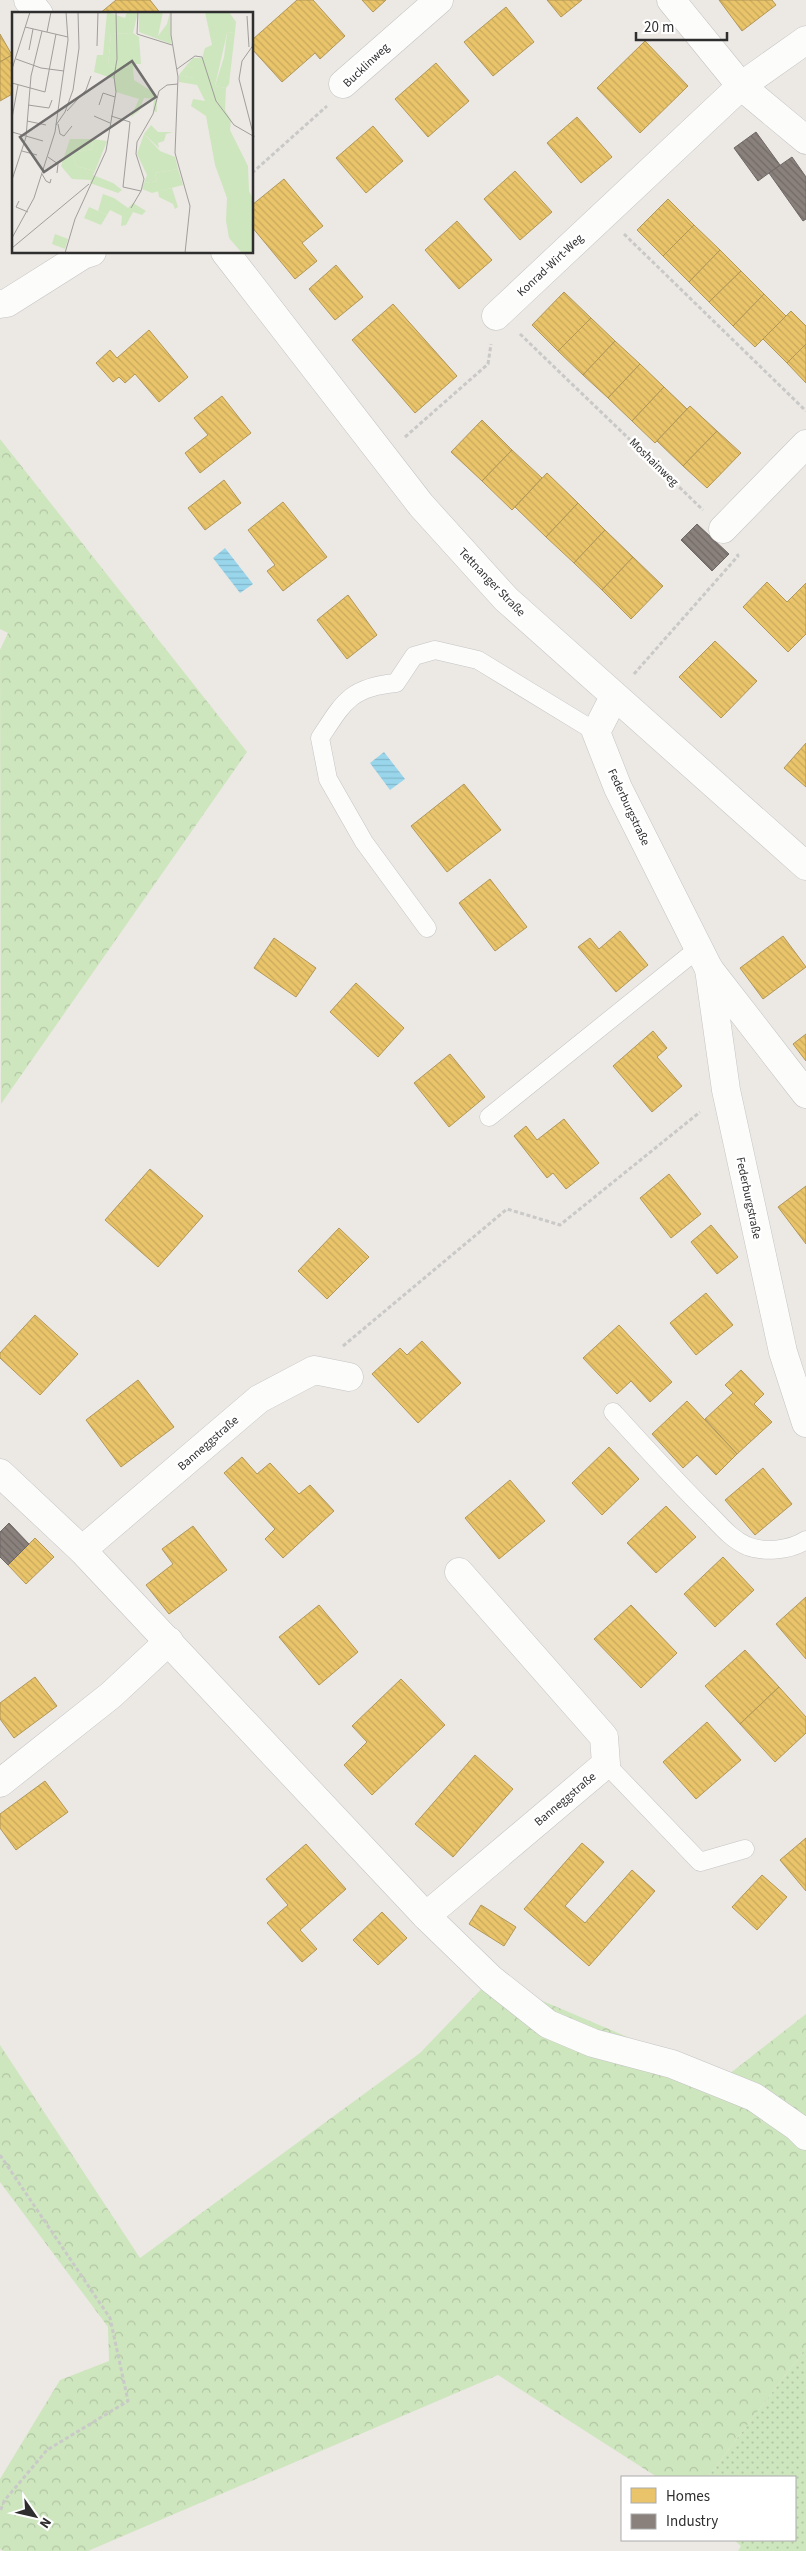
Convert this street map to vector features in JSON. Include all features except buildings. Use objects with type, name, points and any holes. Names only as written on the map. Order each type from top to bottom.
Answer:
[{"type":"street","points":[[28,0],[37,12]]},
{"type":"street","name":"Bucklinweg","points":[[342,84],[439,0]]},
{"type":"street","points":[[671,0],[741,86],[806,140]]},
{"type":"street","name":"Konrad-Wirt-Weg","points":[[496,316],[741,86],[806,40]]},
{"type":"street","points":[[0,304],[7,303],[86,254]]},
{"type":"street","name":"Tettnanger Straße","points":[[227,254],[421,505],[506,599],[806,866]]},
{"type":"street","points":[[723,529],[806,444]]},
{"type":"street","points":[[596,732],[614,697]]},
{"type":"street","name":"Federburgstraße","points":[[596,732],[618,788],[704,959],[806,1094]]},
{"type":"street","name":"Federburgstraße","points":[[704,959],[726,1090],[783,1352],[806,1423]]},
{"type":"street","points":[[314,1370],[349,1377]]},
{"type":"street","name":"Banneggstraße","points":[[82,1550],[260,1399],[314,1370]]},
{"type":"street","points":[[0,1473],[82,1550],[170,1641],[426,1916],[491,1979],[548,2024],[593,2043],[672,2064],[754,2097],[797,2127],[806,2136]]},
{"type":"street","name":"Banneggstraße","points":[[426,1916],[606,1764],[604,1737],[459,1572]]},
{"type":"street","points":[[0,1783],[111,1695],[170,1641]]},
{"type":"lane","points":[[426,928],[364,842],[328,779],[320,738],[345,700],[375,685],[396,684],[414,656],[435,650],[478,660],[596,732]]},
{"type":"lane","points":[[490,1117],[704,959]]},
{"type":"lane","points":[[613,1412],[675,1481],[729,1534],[748,1546],[771,1549],[796,1547],[806,1540]]},
{"type":"lane","points":[[606,1764],[700,1862],[745,1850]]},
{"type":"path","name":"Bucklinweg","points":[[254,171],[336,98],[342,84]]},
{"type":"path","points":[[603,216],[806,411]]},
{"type":"path","points":[[383,456],[488,364],[496,316]]},
{"type":"path","name":"Moshainweg","points":[[496,316],[519,332],[723,529],[738,556],[614,697]]},
{"type":"path","points":[[314,1370],[507,1209],[560,1225],[726,1090]]},
{"type":"path","points":[[0,2155],[110,2318],[128,2401],[47,2450],[4,2501],[0,2512]]},
{"type":"green space","points":[[0,439],[247,752],[1,1104],[0,650],[8,633],[0,629]]},
{"type":"green space","points":[[491,1979],[724,2078],[806,2014],[806,2348],[709,2476],[655,2476],[498,2375],[88,2551],[4,2551],[0,2549],[0,2479],[60,2380],[109,2361],[108,2327],[0,2182],[0,2045],[140,2258],[420,2053]]},
{"type":"green space","points":[[806,2348],[806,2551],[738,2551],[741,2546],[735,2541],[796,2541],[796,2476],[709,2476]]},
{"type":"water","points":[[225,548],[253,584],[240,593],[213,558]]},
{"type":"water","points":[[384,752],[405,779],[390,790],[370,763]]}]
